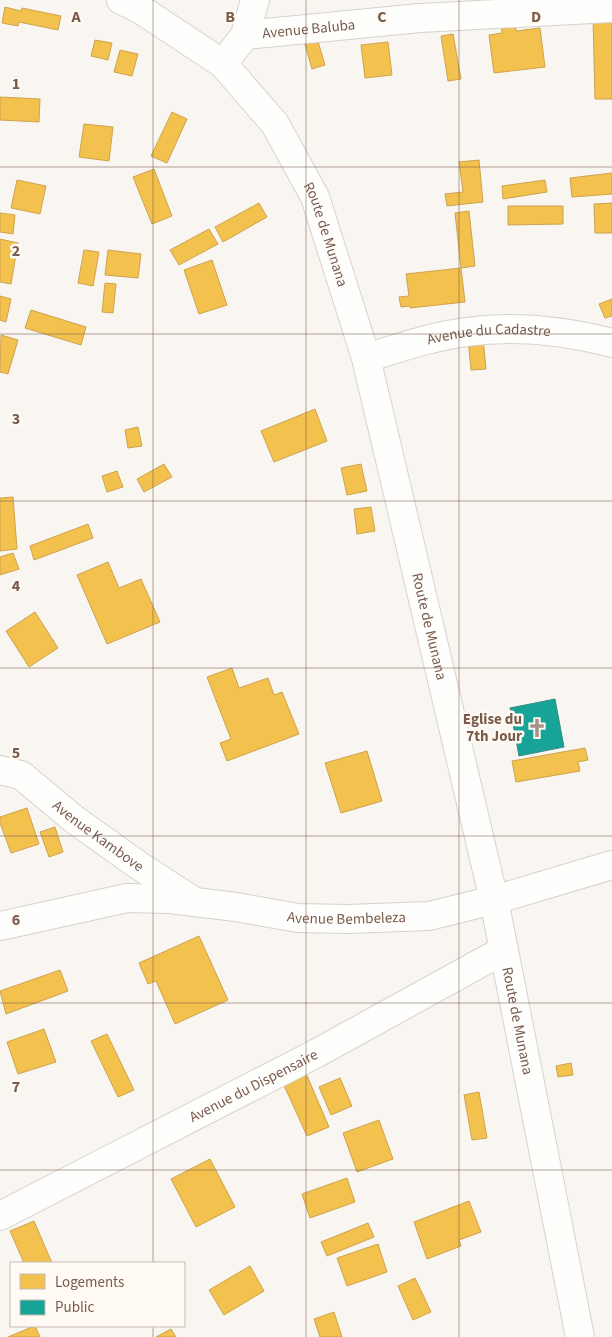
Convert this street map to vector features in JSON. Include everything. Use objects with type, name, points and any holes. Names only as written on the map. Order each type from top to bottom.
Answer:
[{"type":"street","name":"Route de Munana","points":[[121,0],[140,9],[223,64],[275,124],[315,197],[366,358],[494,900],[580,1337]]},
{"type":"street","points":[[223,64],[245,35],[255,0]]},
{"type":"street","name":"Avenue Baluba","points":[[245,35],[542,5],[612,8]]},
{"type":"street","name":"Avenue du Cadastre","points":[[366,358],[414,343],[466,332],[511,328],[576,334],[612,343]]},
{"type":"street","name":"Avenue Kambove","points":[[0,770],[21,775],[75,820],[138,865],[198,903]]},
{"type":"street","name":"Avenue Bembeleza","points":[[0,926],[127,898],[170,899],[298,918],[348,919],[429,916],[494,900],[612,865]]},
{"type":"street","name":"Avenue du Dispensaire","points":[[0,1216],[317,1053],[504,950]]},
{"type":"building: Logements","points":[[5,7],[21,11],[22,8],[61,16],[58,30],[19,22],[18,26],[2,23]]},
{"type":"building: Logements","points":[[515,16],[516,31],[540,28],[545,67],[494,73],[489,35],[502,33],[500,17]]},
{"type":"building: Logements","points":[[593,18],[612,18],[612,99],[595,99]]},
{"type":"building: Logements","points":[[453,34],[461,79],[448,81],[441,36]]},
{"type":"building: Logements","points":[[317,38],[325,65],[312,69],[304,41]]},
{"type":"building: Logements","points":[[95,40],[112,43],[108,60],[91,56]]},
{"type":"building: Logements","points":[[388,42],[392,75],[365,78],[361,45]]},
{"type":"building: Logements","points":[[120,50],[138,54],[132,76],[114,72]]},
{"type":"building: Logements","points":[[0,97],[40,99],[39,122],[0,120]]},
{"type":"building: Logements","points":[[172,112],[187,119],[167,163],[151,156]]},
{"type":"building: Logements","points":[[84,124],[113,127],[109,161],[79,157]]},
{"type":"building: Logements","points":[[479,160],[483,202],[447,206],[445,194],[463,192],[459,162]]},
{"type":"building: Logements","points":[[154,169],[172,216],[152,224],[133,177]]},
{"type":"building: Logements","points":[[612,173],[612,194],[572,197],[570,178]]},
{"type":"building: Logements","points":[[17,180],[46,186],[40,214],[11,208]]},
{"type":"building: Logements","points":[[545,180],[547,192],[503,199],[502,186]]},
{"type":"building: Logements","points":[[259,203],[267,217],[223,242],[215,227]]},
{"type":"building: Logements","points":[[612,203],[612,233],[595,233],[594,204]]},
{"type":"building: Logements","points":[[508,206],[563,206],[563,224],[508,225]]},
{"type":"building: Logements","points":[[469,211],[475,266],[461,268],[455,213]]},
{"type":"building: Logements","points":[[0,213],[15,215],[13,234],[0,232]]},
{"type":"building: Logements","points":[[209,229],[218,244],[179,265],[170,250]]},
{"type":"building: Logements","points":[[0,239],[18,243],[11,284],[0,282]]},
{"type":"building: Logements","points":[[84,250],[99,252],[93,286],[78,283]]},
{"type":"building: Logements","points":[[108,250],[141,254],[138,278],[105,275]]},
{"type":"building: Logements","points":[[212,260],[227,305],[199,314],[184,270]]},
{"type":"building: Logements","points":[[461,268],[465,302],[410,308],[410,306],[401,307],[399,297],[409,296],[406,274]]},
{"type":"building: Logements","points":[[105,283],[116,284],[113,313],[102,312]]},
{"type":"building: Logements","points":[[0,296],[11,299],[6,322],[0,320]]},
{"type":"building: Logements","points":[[612,299],[612,316],[605,318],[599,304]]},
{"type":"building: Logements","points":[[31,310],[86,327],[81,345],[25,328]]},
{"type":"building: Logements","points":[[1,335],[18,340],[8,374],[0,372]]},
{"type":"building: Logements","points":[[483,337],[486,369],[471,370],[468,338]]},
{"type":"building: Logements","points":[[315,409],[327,441],[274,462],[261,431]]},
{"type":"building: Logements","points":[[138,427],[142,446],[128,448],[125,430]]},
{"type":"building: Logements","points":[[164,464],[172,477],[144,492],[137,479]]},
{"type":"building: Logements","points":[[361,464],[367,491],[347,495],[341,468]]},
{"type":"building: Logements","points":[[117,471],[123,487],[107,492],[102,476]]},
{"type":"building: Logements","points":[[13,497],[17,549],[0,551],[0,498]]},
{"type":"building: Logements","points":[[371,507],[375,531],[357,534],[354,509]]},
{"type":"building: Logements","points":[[88,524],[93,538],[34,560],[30,546]]},
{"type":"building: Logements","points":[[13,553],[19,569],[0,575],[0,557]]},
{"type":"building: Logements","points":[[108,562],[119,588],[141,579],[160,622],[107,644],[77,575]]},
{"type":"building: Logements","points":[[35,612],[58,648],[29,667],[6,631]]},
{"type":"building: Logements","points":[[232,668],[239,688],[268,678],[274,695],[282,692],[299,734],[227,761],[220,743],[231,739],[207,677]]},
{"type":"building: Logements","points":[[585,748],[588,760],[578,762],[580,771],[516,782],[512,761]]},
{"type":"building: Logements","points":[[367,751],[382,801],[341,813],[325,763]]},
{"type":"building: Logements","points":[[27,808],[39,844],[11,853],[0,823],[0,817]]},
{"type":"building: Logements","points":[[55,827],[63,852],[49,857],[40,832]]},
{"type":"building: Logements","points":[[199,936],[228,1000],[175,1024],[156,981],[148,984],[139,963]]},
{"type":"building: Logements","points":[[60,970],[68,991],[6,1014],[0,991]]},
{"type":"building: Logements","points":[[44,1029],[56,1062],[18,1074],[7,1042]]},
{"type":"building: Logements","points":[[107,1034],[134,1090],[118,1097],[91,1041]]},
{"type":"building: Logements","points":[[571,1063],[573,1075],[558,1077],[556,1066]]},
{"type":"building: Logements","points":[[305,1071],[329,1127],[307,1136],[282,1081]]},
{"type":"building: Logements","points":[[340,1078],[352,1106],[331,1115],[319,1087]]},
{"type":"building: Logements","points":[[479,1092],[487,1138],[472,1140],[464,1095]]},
{"type":"building: Logements","points":[[379,1120],[393,1159],[357,1172],[343,1133]]},
{"type":"building: Logements","points":[[210,1159],[235,1207],[196,1227],[171,1179]]},
{"type":"building: Logements","points":[[347,1178],[355,1202],[310,1218],[302,1194]]},
{"type":"building: Logements","points":[[469,1201],[481,1232],[459,1240],[461,1246],[427,1259],[414,1222]]},
{"type":"building: Logements","points":[[34,1221],[52,1262],[24,1262],[10,1231]]},
{"type":"building: Logements","points":[[368,1223],[374,1237],[327,1256],[321,1242]]},
{"type":"building: Logements","points":[[378,1244],[387,1272],[347,1286],[337,1258]]},
{"type":"building: Logements","points":[[250,1266],[264,1291],[224,1315],[209,1290]]},
{"type":"building: Logements","points":[[415,1278],[431,1312],[413,1320],[398,1286]]},
{"type":"building: Logements","points":[[334,1312],[342,1337],[320,1337],[314,1319]]},
{"type":"building: Logements","points":[[35,1327],[40,1337],[8,1337]]},
{"type":"building: Logements","points":[[171,1329],[176,1337],[156,1337]]},
{"type":"building: Public","name":"Eglise du 7th Jour","points":[[555,699],[564,747],[519,756],[510,708]]},
{"type":"place","name":"Eglise du 7th Jour","points":[[537,728]]}]
